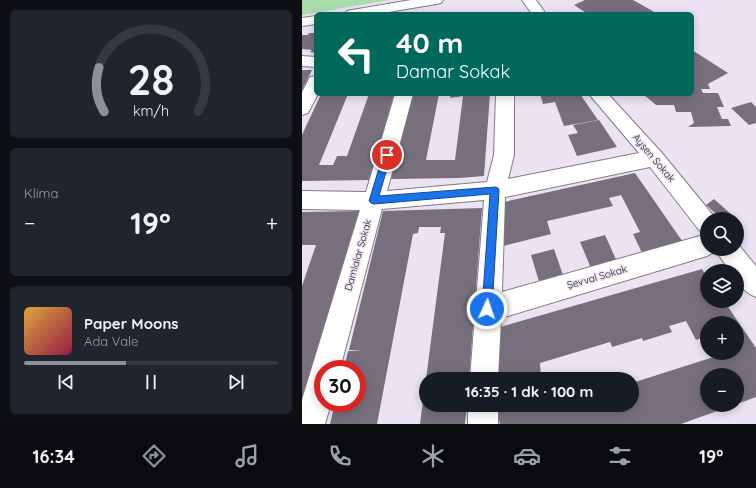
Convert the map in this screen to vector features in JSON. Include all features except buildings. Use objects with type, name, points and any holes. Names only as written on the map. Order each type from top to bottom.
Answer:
[{"type":"street","points":[[364,12],[435,0]]},
{"type":"street","points":[[430,12],[435,0]]},
{"type":"street","points":[[530,0],[538,12]]},
{"type":"street","points":[[302,22],[314,20]]},
{"type":"street","points":[[302,61],[314,62]]},
{"type":"street","points":[[302,109],[314,85]]},
{"type":"street","name":"Damlalar Sokak","points":[[329,360],[403,96]]},
{"type":"street","points":[[484,372],[495,190],[504,155],[505,96]]},
{"type":"street","name":"Ayşen Sokak","points":[[600,96],[655,158],[700,215]]},
{"type":"street","points":[[302,200],[374,201],[495,190],[655,158]]},
{"type":"street","name":"Şevval Sokak","points":[[487,309],[700,247]]},
{"type":"street","points":[[733,256],[756,285]]},
{"type":"street","points":[[310,424],[314,410]]},
{"type":"street","points":[[483,412],[483,424]]},
{"type":"green space","points":[[302,0],[390,0],[314,12],[302,15]]},
{"type":"route","points":[[387,155],[374,201],[495,190],[487,309]]}]
